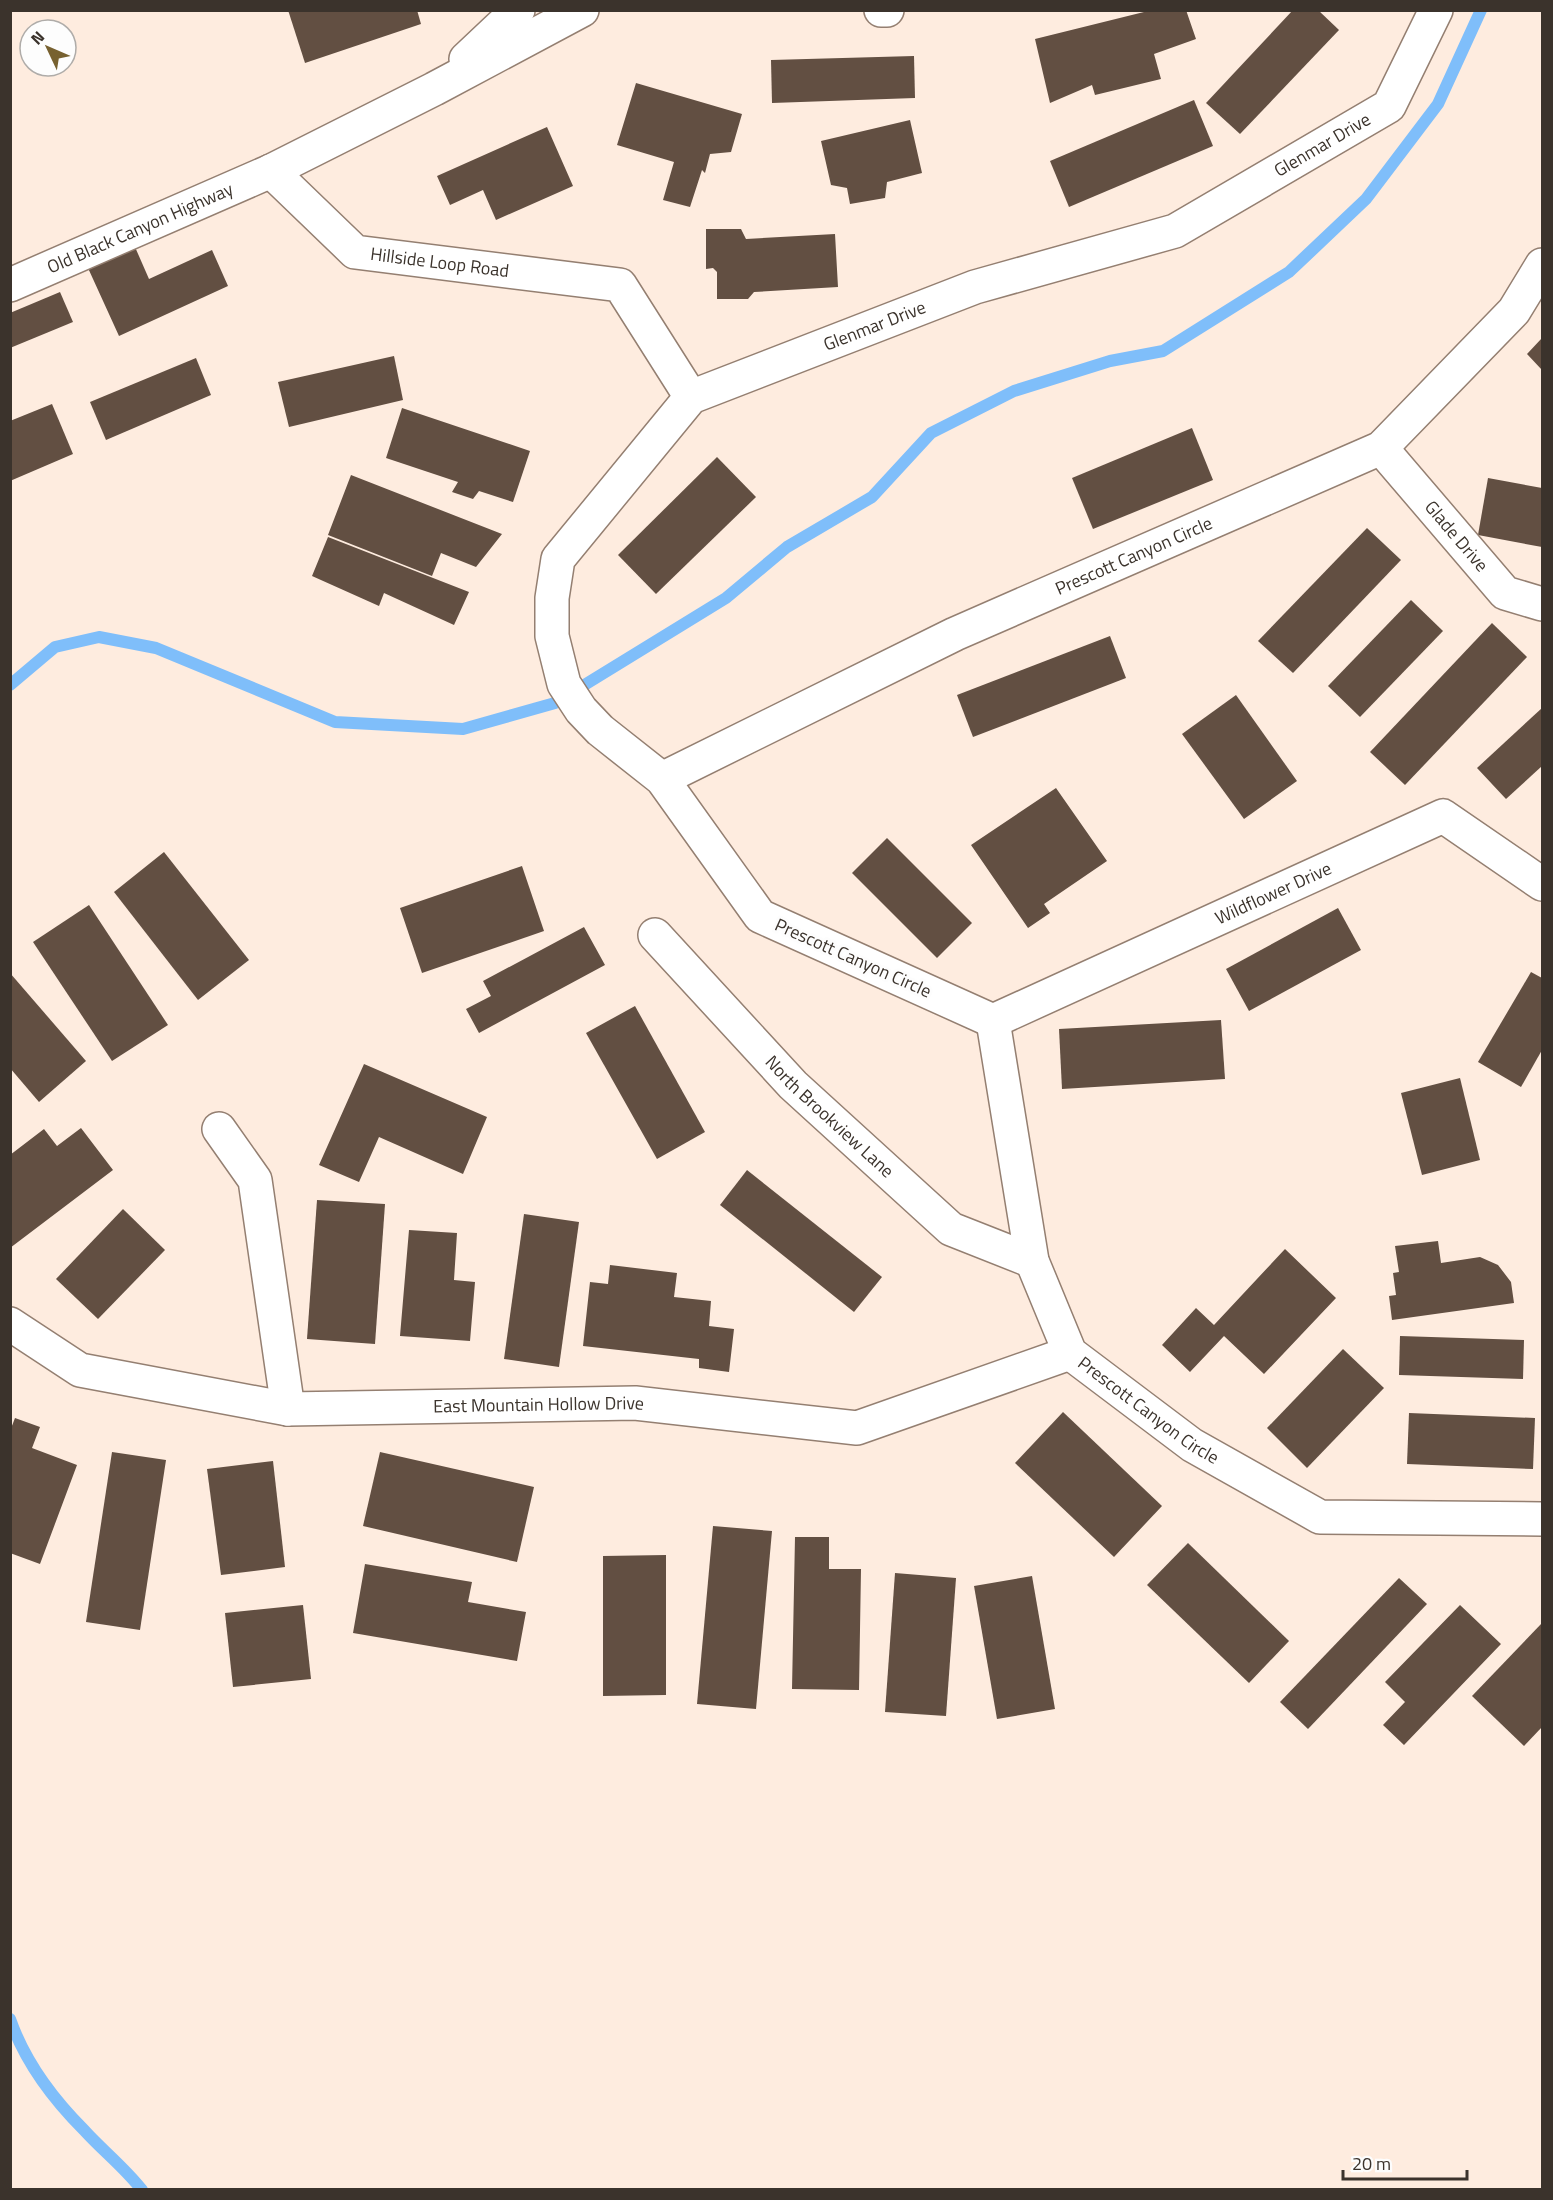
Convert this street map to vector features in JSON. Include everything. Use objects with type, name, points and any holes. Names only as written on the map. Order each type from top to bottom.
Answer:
[{"type":"street","points":[[434,89],[518,10]]},
{"type":"street","points":[[271,171],[434,89],[582,10]]},
{"type":"street","points":[[881,10],[887,10]]},
{"type":"street","name":"Glenmar Drive","points":[[662,779],[612,741],[581,710],[564,684],[552,636],[552,598],[558,559],[691,397],[975,287],[1174,231],[1389,106],[1436,10]]},
{"type":"street","name":"Hillside Loop Road","points":[[271,171],[355,252],[620,285],[691,397]]},
{"type":"street","name":"Old Black Canyon Highway","points":[[10,285],[271,171]]},
{"type":"street","name":"Prescott Canyon Circle","points":[[1542,265],[1514,311],[1381,448],[955,634],[662,779],[760,916],[993,1021],[1032,1262],[1070,1353],[1192,1445],[1320,1517],[1542,1519]]},
{"type":"street","name":"Glade Drive","points":[[1381,448],[1505,593],[1542,604]]},
{"type":"street","name":"Wildflower Drive","points":[[993,1021],[1443,816],[1542,884]]},
{"type":"street","name":"North Brookview Lane","points":[[655,935],[793,1084],[951,1229],[1032,1262]]},
{"type":"street","points":[[219,1129],[255,1180],[288,1409]]},
{"type":"street","name":"East Mountain Hollow Drive","points":[[10,1324],[80,1370],[288,1409],[635,1403],[857,1428],[1070,1353]]},
{"type":"building","points":[[288,10],[417,10],[421,24],[305,63]]},
{"type":"building","points":[[1152,10],[1186,10],[1196,39],[1154,54],[1161,79],[1095,95],[1092,85],[1050,103],[1035,39]]},
{"type":"building","points":[[1293,10],[1318,10],[1339,30],[1240,134],[1206,103]]},
{"type":"building","points":[[914,56],[915,98],[772,103],[771,60]]},
{"type":"building","points":[[636,83],[742,114],[731,152],[710,154],[705,173],[702,170],[690,207],[663,200],[674,162],[617,145]]},
{"type":"building","points":[[1194,100],[1213,146],[1069,207],[1050,161]]},
{"type":"building","points":[[910,120],[922,173],[887,182],[885,198],[850,204],[847,188],[831,185],[821,141]]},
{"type":"building","points":[[547,127],[573,186],[496,220],[483,190],[450,205],[437,176]]},
{"type":"building","points":[[706,229],[741,229],[746,239],[835,234],[838,287],[754,292],[748,299],[717,299],[717,272],[713,268],[706,269]]},
{"type":"building","points":[[135,247],[149,279],[212,250],[228,286],[119,336],[88,268]]},
{"type":"building","points":[[60,292],[73,322],[10,348],[10,313]]},
{"type":"building","points":[[1542,338],[1542,370],[1527,354]]},
{"type":"building","points":[[394,356],[403,400],[289,427],[278,382]]},
{"type":"building","points":[[196,358],[211,395],[106,440],[90,402]]},
{"type":"building","points":[[52,404],[73,454],[10,481],[10,421]]},
{"type":"building","points":[[402,408],[530,451],[513,502],[479,491],[473,499],[452,492],[458,482],[386,458]]},
{"type":"building","points":[[1192,428],[1213,480],[1093,529],[1072,478]]},
{"type":"building","points":[[717,457],[756,497],[656,594],[618,555]]},
{"type":"building","points":[[351,475],[502,534],[476,567],[441,553],[432,576],[328,535]]},
{"type":"building","points":[[1488,478],[1542,488],[1542,547],[1478,535]]},
{"type":"building","points":[[1367,528],[1401,560],[1293,673],[1258,641]]},
{"type":"building","points":[[328,537],[469,592],[454,625],[384,593],[379,606],[312,576]]},
{"type":"building","points":[[1411,600],[1443,631],[1360,717],[1328,686]]},
{"type":"building","points":[[1492,623],[1527,657],[1405,785],[1370,752]]},
{"type":"building","points":[[1110,636],[1126,678],[973,737],[957,695]]},
{"type":"building","points":[[1236,695],[1297,781],[1244,819],[1182,734]]},
{"type":"building","points":[[1542,708],[1542,766],[1506,799],[1477,768]]},
{"type":"building","points":[[1056,788],[1107,861],[1044,904],[1050,913],[1028,928],[971,845]]},
{"type":"building","points":[[887,838],[972,923],[937,958],[852,873]]},
{"type":"building","points":[[164,852],[249,960],[198,1000],[114,892]]},
{"type":"building","points":[[522,866],[544,931],[422,973],[400,908]]},
{"type":"building","points":[[89,905],[168,1025],[112,1061],[33,942]]},
{"type":"building","points":[[1338,908],[1361,950],[1249,1011],[1226,969]]},
{"type":"building","points":[[584,927],[605,965],[479,1033],[466,1009],[491,996],[483,981]]},
{"type":"building","points":[[1531,972],[1542,978],[1542,1050],[1521,1087],[1478,1062]]},
{"type":"building","points":[[10,973],[86,1061],[39,1102],[10,1068]]},
{"type":"building","points":[[635,1006],[705,1132],[657,1159],[586,1033]]},
{"type":"building","points":[[1221,1020],[1225,1079],[1062,1089],[1059,1029]]},
{"type":"building","points":[[364,1064],[487,1117],[463,1174],[379,1137],[359,1182],[319,1165]]},
{"type":"building","points":[[1460,1078],[1480,1160],[1422,1175],[1401,1093]]},
{"type":"building","points":[[81,1128],[113,1170],[10,1248],[10,1155],[44,1129],[57,1146]]},
{"type":"building","points":[[747,1170],[882,1277],[854,1312],[720,1205]]},
{"type":"building","points":[[317,1200],[385,1204],[375,1344],[307,1339]]},
{"type":"building","points":[[123,1209],[165,1250],[98,1319],[56,1279]]},
{"type":"building","points":[[524,1214],[579,1222],[559,1367],[504,1359]]},
{"type":"building","points":[[409,1230],[457,1233],[454,1280],[475,1282],[470,1341],[400,1336]]},
{"type":"building","points":[[1438,1241],[1441,1263],[1480,1257],[1498,1265],[1511,1282],[1514,1303],[1392,1320],[1389,1296],[1396,1295],[1393,1273],[1399,1272],[1395,1246]]},
{"type":"building","points":[[1285,1249],[1336,1298],[1264,1374],[1224,1336],[1190,1372],[1162,1345],[1196,1308],[1214,1325]]},
{"type":"building","points":[[610,1265],[677,1273],[674,1297],[711,1301],[709,1326],[734,1329],[729,1372],[699,1368],[699,1359],[583,1346],[590,1282],[608,1284]]},
{"type":"building","points":[[1400,1336],[1524,1340],[1523,1379],[1399,1375]]},
{"type":"building","points":[[1343,1349],[1384,1388],[1307,1468],[1267,1428]]},
{"type":"building","points":[[1063,1412],[1162,1506],[1114,1557],[1015,1463]]},
{"type":"building","points":[[1409,1413],[1535,1418],[1533,1469],[1407,1464]]},
{"type":"building","points":[[15,1418],[40,1427],[32,1448],[77,1465],[40,1564],[10,1553],[10,1431]]},
{"type":"building","points":[[112,1452],[166,1460],[140,1630],[86,1622]]},
{"type":"building","points":[[380,1452],[534,1487],[517,1562],[363,1526]]},
{"type":"building","points":[[273,1461],[285,1567],[221,1575],[207,1469]]},
{"type":"building","points":[[713,1526],[772,1531],[756,1709],[697,1704]]},
{"type":"building","points":[[795,1537],[829,1537],[829,1569],[861,1569],[859,1690],[792,1689]]},
{"type":"building","points":[[1188,1543],[1289,1641],[1249,1683],[1147,1585]]},
{"type":"building","points":[[666,1555],[666,1695],[603,1696],[603,1556]]},
{"type":"building","points":[[365,1564],[472,1582],[468,1602],[526,1612],[517,1661],[353,1633]]},
{"type":"building","points":[[895,1573],[956,1578],[946,1716],[885,1712]]},
{"type":"building","points":[[1032,1576],[1055,1709],[997,1719],[974,1586]]},
{"type":"building","points":[[1399,1578],[1427,1604],[1308,1729],[1280,1702]]},
{"type":"building","points":[[303,1605],[311,1679],[233,1687],[225,1613]]},
{"type":"building","points":[[1460,1605],[1501,1644],[1404,1745],[1383,1725],[1405,1702],[1385,1682]]},
{"type":"building","points":[[1542,1623],[1542,1727],[1524,1746],[1472,1696]]},
{"type":"waterway","points":[[10,685],[55,647],[99,637],[156,648],[335,722],[463,729],[555,703],[726,598],[787,547],[872,497],[931,433],[1014,391],[1110,361],[1163,351],[1289,272],[1366,199],[1438,104],[1481,10]]},
{"type":"waterway","points":[[10,2019],[23,2050],[50,2092],[142,2190]]}]
